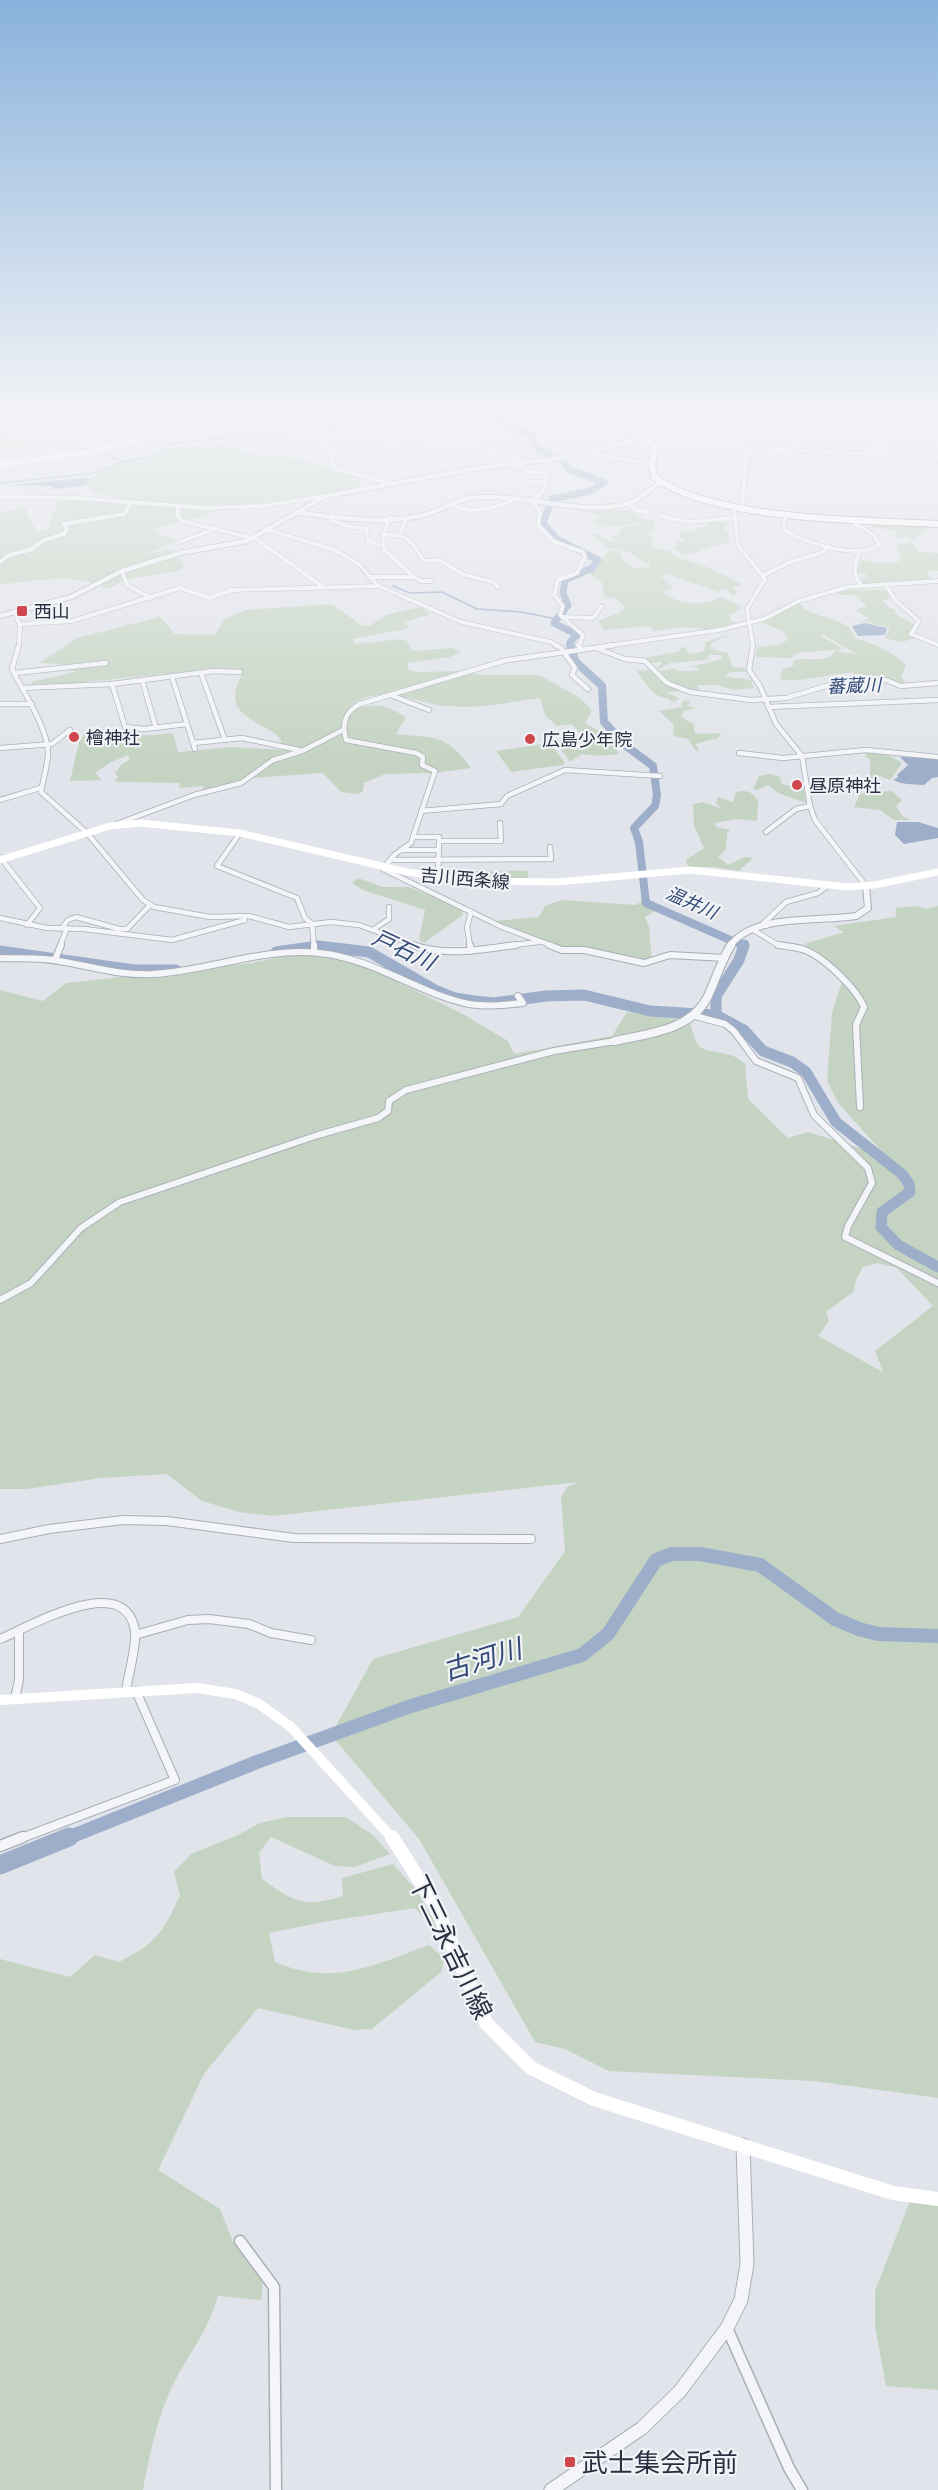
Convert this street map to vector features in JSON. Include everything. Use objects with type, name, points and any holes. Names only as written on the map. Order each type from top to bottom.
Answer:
[{"type":"main road","name":"吉川西条線","points":[[1,859],[114,825],[160,824],[240,833],[438,877],[525,882],[646,873],[713,872],[826,887],[866,886],[938,872]]},
{"type":"main road","name":"下三永吉川線","points":[[0,1700],[196,1688],[239,1694],[273,1711],[395,1842],[434,1903],[486,2023],[531,2068],[594,2099],[893,2193],[938,2199]]},
{"type":"street","points":[[0,562],[9,555],[30,550],[44,540],[64,534],[67,529]]},
{"type":"street","points":[[0,616],[70,597],[122,571],[180,553],[251,539],[266,529]]},
{"type":"street","points":[[267,529],[334,550],[360,565],[379,586],[461,622],[551,642],[561,648],[575,668],[572,675],[588,689]]},
{"type":"street","points":[[366,529],[368,541],[383,546]]},
{"type":"street","points":[[385,529],[383,546],[388,555],[421,581],[432,581]]},
{"type":"street","points":[[400,534],[402,529]]},
{"type":"street","points":[[542,529],[555,542],[583,552],[585,556],[576,573],[558,580],[554,597],[564,608],[559,614],[565,617],[593,618],[602,606]]},
{"type":"street","points":[[0,1300],[29,1286],[72,1236],[97,1214],[120,1202],[318,1135],[378,1118],[388,1111],[389,1101],[406,1090],[554,1051],[615,1041],[680,1025],[695,1017],[736,940],[752,929],[856,916],[868,908],[866,886],[815,820],[810,806],[802,756],[783,735],[760,686],[749,670],[753,645],[747,609],[765,582],[764,575],[738,545],[735,529]]},
{"type":"street","points":[[785,529],[787,532],[830,546],[872,550],[879,544],[875,535],[865,529]]},
{"type":"street","points":[[180,542],[212,530],[251,539],[291,563],[323,587]]},
{"type":"street","points":[[383,535],[400,534],[410,538],[424,561],[441,560],[462,574],[493,582],[498,587]]},
{"type":"street","points":[[764,575],[790,562],[821,553],[830,546]]},
{"type":"street","points":[[861,550],[854,566],[856,579],[862,586]]},
{"type":"street","points":[[122,571],[127,585],[151,598]]},
{"type":"street","points":[[370,577],[414,576]]},
{"type":"street","points":[[725,958],[670,955],[644,963],[584,950],[562,950],[471,912],[383,868],[411,843],[435,771],[422,765],[421,755],[346,740],[343,730],[344,718],[351,708],[488,665],[663,640],[748,623],[807,599],[862,586],[938,581]]},
{"type":"street","points":[[885,584],[896,601],[919,621],[911,634],[938,645]]},
{"type":"street","points":[[23,624],[72,621],[180,588],[209,598],[232,590],[379,586]]},
{"type":"street","points":[[15,612],[21,638],[13,662],[15,673],[23,693],[32,704],[46,745],[47,763],[40,789]]},
{"type":"street","points":[[565,617],[572,629],[583,635],[578,644],[579,651]]},
{"type":"street","points":[[596,648],[625,659],[645,661],[667,683],[690,692],[765,700],[836,683],[862,680],[886,680],[901,686],[938,683]]},
{"type":"street","points":[[15,673],[106,663]]},
{"type":"street","points":[[22,688],[112,684],[201,673],[240,672]]},
{"type":"street","points":[[201,673],[225,740]]},
{"type":"street","points":[[172,677],[194,746],[242,738],[302,751]]},
{"type":"street","points":[[142,680],[156,728]]},
{"type":"street","points":[[112,684],[125,727],[156,728],[187,724]]},
{"type":"street","points":[[393,696],[429,710]]},
{"type":"street","points":[[768,707],[938,700]]},
{"type":"street","points":[[0,704],[32,704]]},
{"type":"street","points":[[0,748],[46,745],[64,737],[70,730]]},
{"type":"street","points":[[114,825],[194,795],[241,783],[273,760],[302,751],[343,730]]},
{"type":"street","points":[[739,753],[783,758],[866,750],[938,757]]},
{"type":"street","points":[[421,812],[501,804],[507,796],[565,770],[612,771],[660,776]]},
{"type":"street","points":[[0,800],[40,789]]},
{"type":"street","points":[[40,789],[87,833],[150,905],[210,917],[249,916],[282,926]]},
{"type":"street","points":[[766,832],[796,809],[810,806]]},
{"type":"street","points":[[439,841],[501,840],[500,823]]},
{"type":"street","points":[[240,833],[217,866],[297,898],[305,918],[312,924],[313,947]]},
{"type":"street","points":[[413,837],[439,837],[438,877]]},
{"type":"street","points":[[390,860],[551,860],[550,847]]},
{"type":"street","points":[[401,850],[439,850]]},
{"type":"street","points":[[1,859],[39,908],[27,925]]},
{"type":"street","points":[[766,926],[764,924],[768,918],[789,900],[819,894],[826,887]]},
{"type":"street","points":[[55,960],[60,952],[58,948],[65,928],[70,920],[86,917],[97,920],[109,929],[130,928],[150,905]]},
{"type":"street","points":[[374,929],[389,919],[389,907]]},
{"type":"street","points":[[471,912],[467,927],[471,951]]},
{"type":"street","points":[[0,918],[27,925],[172,940],[241,920],[258,922],[274,928],[344,922],[374,929],[427,950],[471,951],[539,942]]},
{"type":"street","points":[[752,929],[778,945],[816,955],[860,997],[864,1007],[856,1024],[860,1107]]},
{"type":"street","points":[[0,958],[55,960],[111,972],[151,974],[193,970],[314,951],[370,964],[444,999],[482,1005],[523,1003],[519,996]]},
{"type":"street","points":[[695,1017],[710,1018],[725,1024],[734,1031],[756,1061],[798,1078],[818,1121],[868,1168],[872,1183],[848,1226],[845,1238],[938,1283]]},
{"type":"street","points":[[0,1539],[49,1529],[123,1520],[167,1521],[294,1538],[531,1539]]},
{"type":"street","points":[[0,1639],[19,1633],[68,1608],[84,1603],[114,1603],[121,1607],[128,1614],[135,1635],[131,1691],[174,1780],[0,1846]]},
{"type":"street","points":[[135,1635],[188,1620],[209,1619],[249,1624],[271,1633],[311,1640]]},
{"type":"street","points":[[15,1698],[19,1680],[19,1633]]},
{"type":"street","points":[[551,2490],[642,2428],[680,2391],[727,2328],[741,2300],[747,2264],[743,2144]]},
{"type":"street","points":[[240,2241],[274,2287],[276,2490]]},
{"type":"street","points":[[727,2328],[789,2468],[802,2490]]},
{"type":"green space","points":[[0,529],[154,529],[151,530],[176,541],[141,556],[172,549],[184,565],[181,570],[128,579],[107,589],[69,579],[0,585]]},
{"type":"green space","points":[[621,529],[656,529],[648,533],[653,538],[650,544],[654,548],[670,551],[674,556],[710,568],[742,584],[732,588],[738,593],[733,596],[727,589],[717,592],[668,573],[661,576],[673,587],[672,590],[662,591],[682,602],[706,602],[721,597],[741,606],[740,610],[729,615],[731,621],[740,624],[711,630],[683,627],[654,631],[648,626],[604,630],[598,621],[619,613],[625,607],[617,599],[604,596],[602,582],[586,572],[598,565],[609,550],[622,551],[620,556],[633,568],[651,567],[648,564],[651,563],[645,563],[627,551],[608,548],[592,535],[571,535],[596,534],[611,542],[614,540],[609,536],[619,535]]},
{"type":"green space","points":[[697,529],[724,529],[728,532],[729,543],[698,549],[699,552],[682,554],[672,549],[678,545],[675,543],[685,540],[679,537],[683,531],[691,532]]},
{"type":"green space","points":[[886,529],[926,529],[926,532],[921,532],[913,541],[908,537],[896,537],[896,531]]},
{"type":"green space","points":[[898,544],[915,545],[918,552],[938,553],[938,571],[929,571],[926,574],[937,581],[863,585],[859,580],[866,578],[866,574],[858,573],[859,563],[863,560],[893,563],[902,559],[899,557],[901,553],[897,550]]},
{"type":"green space","points":[[888,590],[889,599],[882,600],[889,608],[896,610],[894,613],[916,625],[910,634],[915,638],[902,642],[885,638],[890,628],[863,621],[869,619],[856,610],[867,606],[855,595],[840,595],[838,592]]},
{"type":"green space","points":[[800,603],[803,608],[814,614],[842,623],[857,639],[898,658],[906,666],[901,677],[905,683],[900,685],[850,673],[794,680],[780,679],[783,669],[793,666],[794,660],[826,658],[835,651],[856,654],[823,634],[820,635],[843,649],[796,653],[792,658],[756,657],[757,647],[778,645],[789,639],[781,630],[759,622]]},
{"type":"green space","points":[[332,604],[361,625],[370,626],[386,615],[420,607],[431,614],[403,622],[410,628],[353,639],[356,644],[401,639],[407,641],[412,651],[452,648],[461,652],[450,657],[408,663],[408,670],[460,671],[483,675],[539,675],[580,698],[592,710],[585,723],[608,736],[619,754],[599,756],[582,754],[570,762],[555,741],[574,750],[589,744],[572,724],[557,726],[545,715],[540,698],[494,705],[459,707],[379,695],[361,699],[347,710],[377,706],[389,708],[406,717],[396,734],[421,736],[447,743],[471,768],[434,773],[385,774],[364,783],[363,791],[358,794],[341,792],[323,773],[250,778],[203,793],[203,786],[179,788],[180,783],[117,782],[115,780],[118,777],[115,773],[122,764],[130,760],[128,755],[111,762],[95,773],[102,780],[70,781],[79,742],[89,728],[131,735],[173,733],[178,752],[233,747],[282,750],[281,742],[276,735],[242,713],[237,705],[235,692],[242,672],[217,669],[34,687],[31,682],[75,672],[65,664],[40,663],[77,638],[160,617],[175,634],[214,635],[225,619],[246,610]]},
{"type":"green space","points":[[723,636],[738,638],[723,637],[711,644],[711,649],[728,653],[732,667],[746,668],[746,672],[731,672],[724,676],[751,680],[754,688],[735,690],[716,685],[698,685],[699,692],[677,685],[660,671],[674,668],[678,671],[698,671],[699,669],[693,666],[723,659],[721,655],[709,655],[707,660],[670,663],[660,669],[656,668],[662,664],[661,662],[651,663],[638,659],[677,652],[679,648],[684,647],[689,654],[704,651],[706,642]]},
{"type":"green space","points":[[652,670],[659,680],[677,688],[678,692],[666,692],[679,698],[678,700],[672,702],[656,694],[637,671]]},
{"type":"green space","points":[[689,700],[690,703],[687,706],[697,708],[684,711],[681,717],[694,724],[694,732],[721,733],[718,738],[695,744],[699,750],[697,752],[688,739],[673,736],[674,725],[659,711],[681,707],[682,702]]},
{"type":"green space","points":[[550,743],[565,763],[563,765],[511,772],[496,751]]},
{"type":"green space","points":[[868,751],[886,754],[902,763],[890,780],[880,776],[870,785],[870,760],[865,756]]},
{"type":"green space","points":[[770,774],[780,777],[782,784],[804,789],[806,803],[778,793],[768,785],[757,790],[753,789],[759,776]]},
{"type":"green space","points":[[892,791],[902,800],[896,806],[902,816],[911,820],[894,820],[880,810],[854,807],[860,794]]},
{"type":"green space","points":[[736,792],[750,792],[758,800],[757,821],[736,819],[715,823],[716,827],[730,830],[727,833],[726,850],[718,857],[728,865],[745,857],[753,858],[739,871],[712,867],[688,867],[686,860],[704,848],[694,826],[693,804],[703,802],[723,809],[716,804],[718,797],[733,802]]},
{"type":"green space","points":[[449,869],[480,871],[528,871],[528,878],[478,879],[450,876]]},
{"type":"green space","points":[[358,878],[383,887],[409,887],[461,908],[463,915],[424,943],[419,940],[425,910],[363,890],[352,883]]},
{"type":"green space","points":[[562,900],[637,905],[642,900],[656,910],[645,917],[649,927],[652,960],[643,962],[541,942],[529,934],[495,921],[539,917],[545,906]]},
{"type":"green space","points":[[916,906],[927,909],[938,906],[938,2098],[814,2081],[609,2071],[565,2049],[535,2042],[419,1839],[331,1735],[373,1659],[518,1617],[565,1551],[561,1498],[567,1487],[579,1482],[273,1516],[239,1512],[202,1501],[167,1474],[101,1478],[27,1489],[0,1489],[0,990],[43,1001],[66,983],[252,963],[310,951],[347,957],[461,1013],[508,1041],[514,1054],[612,1036],[627,1012],[689,1020],[699,1045],[707,1050],[733,1056],[745,1063],[748,1099],[788,1138],[808,1132],[886,1156],[838,1103],[827,1081],[832,1013],[844,975],[804,944],[844,932],[833,926],[896,917],[896,908]],"holes":[[[877,1263],[897,1268],[933,1306],[875,1351],[883,1372],[818,1336],[829,1321],[826,1312],[854,1291],[856,1280],[863,1267]]]},
{"type":"green space","points":[[286,1817],[346,1817],[373,1835],[390,1854],[355,1867],[335,1866],[271,1837],[259,1853],[262,1879],[291,1898],[318,1902],[343,1896],[342,1878],[393,1864],[416,1890],[440,1930],[433,1928],[415,1908],[323,1922],[269,1933],[275,1962],[316,1973],[335,1973],[372,1966],[429,1945],[445,1959],[441,1972],[372,2029],[354,2030],[258,2008],[204,2074],[158,2170],[220,2209],[233,2242],[263,2280],[261,2300],[218,2296],[205,2328],[171,2388],[160,2416],[143,2490],[0,2490],[0,1959],[70,1977],[95,1955],[119,1962],[142,1949],[163,1928],[180,1895],[174,1872],[191,1854],[238,1835],[260,1823]]},
{"type":"green space","points":[[910,2201],[938,2202],[938,2390],[886,2386],[875,2326],[875,2291]]},
{"type":"water","points":[[865,623],[887,628],[885,635],[858,636],[852,626]]},
{"type":"water","points":[[900,757],[938,758],[938,777],[932,778],[924,785],[904,784],[893,780],[908,765]]},
{"type":"water","points":[[897,822],[918,822],[938,828],[938,838],[904,844],[895,835]]},
{"type":"waterway","name":"温井川","points":[[548,529],[557,539],[598,560],[592,568],[565,580],[563,593],[568,605],[554,623],[577,635],[570,645]]},
{"type":"waterway","points":[[393,586],[410,593],[442,592],[477,609],[521,612],[557,619]]},
{"type":"waterway","name":"温井川","points":[[570,645],[576,662],[602,686],[604,722],[626,746],[653,766],[657,795],[655,806],[634,828],[639,842],[646,903],[744,946]]},
{"type":"waterway","name":"戸石川","points":[[276,952],[318,946]]},
{"type":"waterway","name":"戸石川","points":[[318,946],[369,952],[435,990],[455,998],[494,1003],[546,996],[584,995],[650,1011],[716,1015]]},
{"type":"waterway","name":"温井川","points":[[716,1015],[716,996],[739,960],[744,946]]},
{"type":"waterway","name":"戸石川","points":[[0,951],[134,970],[176,970]]},
{"type":"waterway","name":"温井川","points":[[716,1015],[744,1030],[763,1051],[792,1062],[806,1072],[836,1122],[902,1174],[909,1184],[910,1192],[882,1212],[881,1227],[898,1245],[938,1267]]},
{"type":"waterway","name":"古河川","points":[[65,1839],[257,1762],[408,1707],[582,1655],[608,1634],[656,1560],[672,1554],[700,1554],[760,1565],[835,1619],[859,1629],[878,1634],[938,1636]]},
{"type":"waterway","name":"古河川","points":[[0,1865],[69,1837]]},
{"type":"place","name":"西山","points":[[22,611]]},
{"type":"place","name":"檜神社","points":[[74,737]]},
{"type":"place","name":"広島少年院","points":[[530,739]]},
{"type":"place","name":"昼原神社","points":[[797,785]]},
{"type":"place","name":"武士集会所前","points":[[570,2462]]},
{"type":"water label","name":"蕃蔵川","points":[[854,685]]}]
